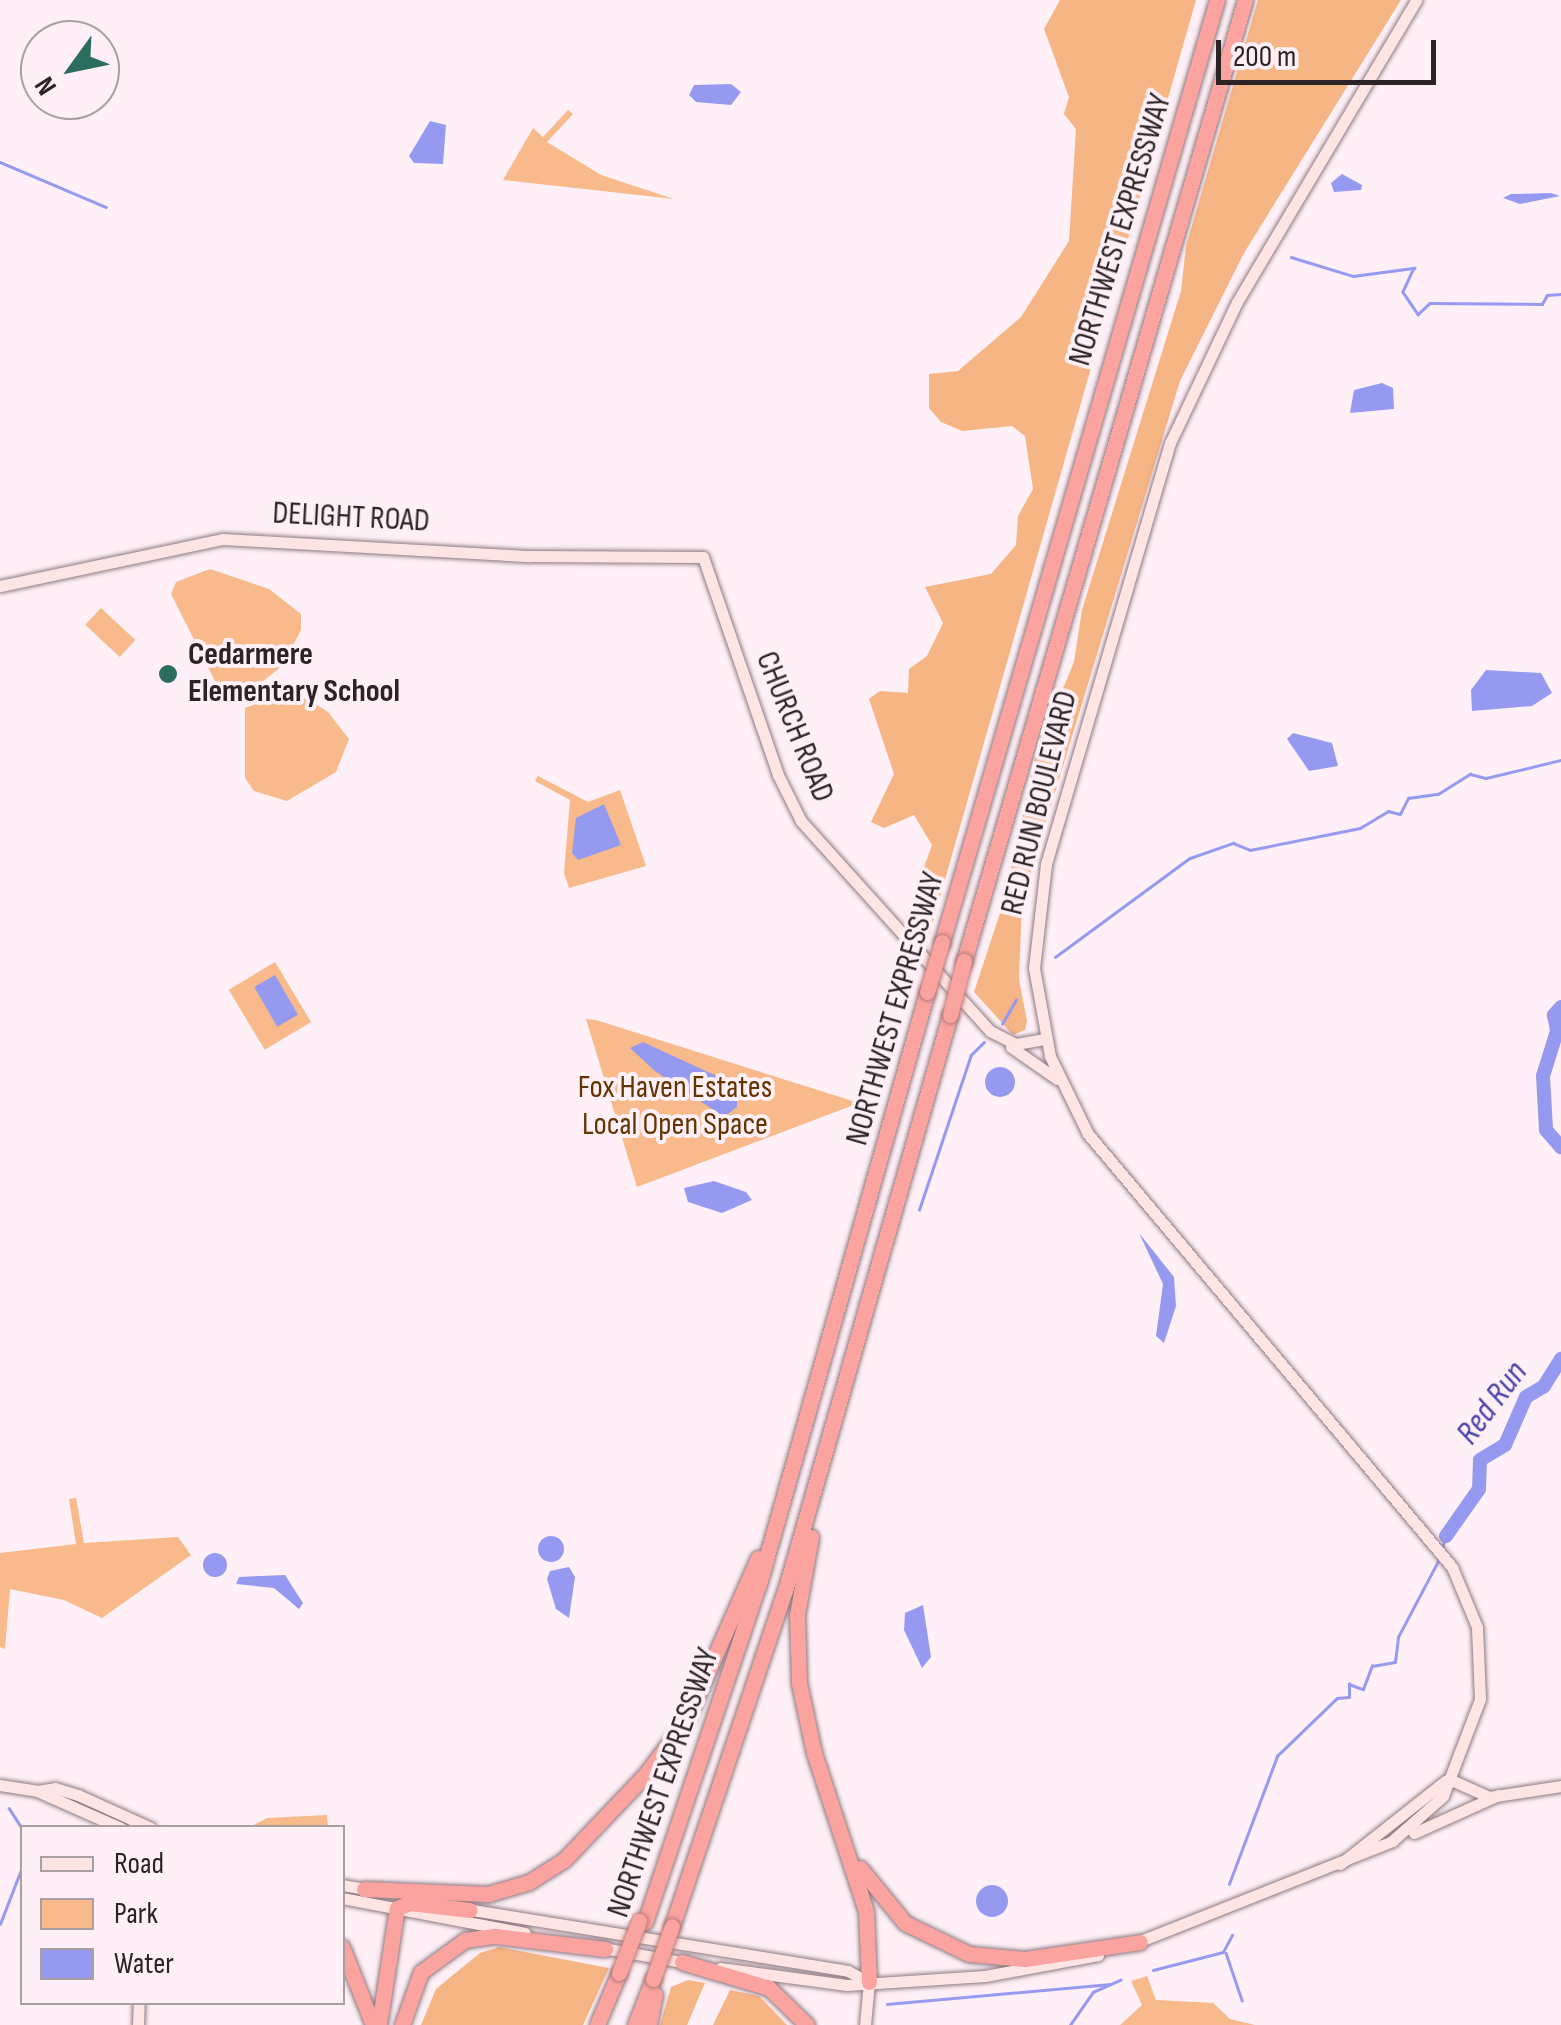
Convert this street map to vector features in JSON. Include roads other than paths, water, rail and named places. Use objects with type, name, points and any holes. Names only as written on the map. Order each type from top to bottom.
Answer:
[{"type":"highway","name":"NORTHWEST EXPRESSWAY","points":[[606,2025],[681,1816],[813,1404],[927,992],[1217,0]]},
{"type":"highway","name":"NORTHWEST EXPRESSWAY","points":[[635,2025],[656,1979],[780,1608],[1245,0]]},
{"type":"highway","points":[[864,1326],[797,1615],[803,1709],[866,1911],[869,1982]]},
{"type":"highway","points":[[364,1889],[458,1897],[516,1888],[564,1860],[623,1800],[702,1694],[813,1404]]},
{"type":"highway","points":[[835,1814],[880,1899],[904,1922],[953,1950],[1025,1959],[1140,1942]]},
{"type":"highway","points":[[376,2025],[396,1908],[410,1903],[470,1910]]},
{"type":"highway","points":[[402,2025],[420,1972],[453,1945],[495,1936],[605,1949]]},
{"type":"highway","points":[[345,1954],[376,2025]]},
{"type":"highway","points":[[682,1962],[770,1988],[808,2025]]},
{"type":"highway","points":[[596,2025],[623,1974]]},
{"type":"highway","points":[[648,2025],[656,1979]]},
{"type":"main road","name":"RED RUN BOULEVARD","points":[[1346,1863],[1418,1821],[1443,1796],[1471,1734],[1482,1673],[1472,1610],[1445,1558],[1109,1162],[1060,1082],[1044,1039],[1034,968],[1040,888],[1170,442],[1237,302],[1416,0]]},
{"type":"main road","name":"DELIGHT ROAD","points":[[0,586],[223,539],[670,562],[703,557]]},
{"type":"main road","name":"CHURCH ROAD","points":[[703,557],[796,812],[1003,1041],[1060,1082]]},
{"type":"main road","points":[[1003,1041],[1044,1039]]},
{"type":"main road","points":[[1449,1778],[1476,1794],[1498,1796],[1561,1786]]},
{"type":"main road","points":[[0,1784],[37,1791],[114,1825]]},
{"type":"main road","points":[[37,1791],[55,1788],[78,1795],[144,1825]]},
{"type":"main road","points":[[345,1899],[605,1949],[847,1985],[985,1976],[1140,1942],[1346,1863],[1498,1796]]},
{"type":"main road","points":[[345,1886],[470,1910],[848,1971],[869,1982]]},
{"type":"main road","points":[[865,2025],[869,1982]]},
{"type":"water","points":[[731,84],[741,92],[731,105],[696,102],[689,95],[694,85]]},
{"type":"water","points":[[430,121],[446,125],[443,164],[414,163],[409,156]]},
{"type":"water","points":[[1342,174],[1362,185],[1361,190],[1334,192],[1331,183]]},
{"type":"water","points":[[1511,194],[1560,196],[1520,204],[1503,198]]},
{"type":"water","points":[[1382,383],[1393,388],[1394,409],[1350,413],[1354,390]]},
{"type":"water","points":[[1486,670],[1541,673],[1552,693],[1532,706],[1472,711],[1471,690]]},
{"type":"water","points":[[1293,733],[1332,743],[1338,766],[1309,771],[1287,739]]},
{"type":"water","points":[[604,804],[621,845],[578,860],[572,853],[576,818]]},
{"type":"water","points":[[275,975],[298,1015],[277,1027],[254,987]]},
{"type":"water","points":[[643,1042],[723,1079],[737,1092],[737,1107],[724,1117],[655,1071],[630,1048]]},
{"type":"water","points":[[1000,1067],[1011,1071],[1015,1082],[1011,1093],[1000,1097],[989,1093],[985,1082],[989,1071]]},
{"type":"water","points":[[714,1181],[746,1192],[752,1200],[722,1213],[688,1202],[684,1188]]},
{"type":"water","points":[[1139,1233],[1174,1277],[1176,1306],[1164,1343],[1156,1336],[1163,1284]]},
{"type":"water","points":[[551,1536],[560,1540],[564,1549],[560,1558],[551,1562],[542,1558],[538,1549],[542,1540]]},
{"type":"water","points":[[215,1553],[227,1565],[215,1577],[203,1565]]},
{"type":"water","points":[[569,1567],[575,1577],[569,1618],[556,1609],[547,1579],[550,1571]]},
{"type":"water","points":[[285,1575],[303,1603],[299,1609],[274,1588],[236,1584],[239,1577]]},
{"type":"water","points":[[923,1605],[931,1657],[922,1668],[904,1630],[905,1613]]},
{"type":"water","points":[[992,1885],[1003,1890],[1008,1901],[1003,1912],[992,1917],[981,1912],[976,1901],[981,1890]]},
{"type":"waterway","points":[[0,162],[106,207]]},
{"type":"waterway","points":[[1291,257],[1353,276],[1414,268],[1403,292],[1418,314],[1430,303],[1542,304],[1547,295],[1561,294]]},
{"type":"waterway","points":[[1055,957],[1190,858],[1233,843],[1250,850],[1360,828],[1388,811],[1400,814],[1408,798],[1438,794],[1470,774],[1486,778],[1561,760]]},
{"type":"waterway","points":[[1002,1024],[1016,1000]]},
{"type":"waterway","name":"Red Run","points":[[1561,1007],[1554,1015],[1557,1031],[1543,1076],[1546,1130],[1561,1147]]},
{"type":"waterway","points":[[919,1210],[971,1055],[984,1042]]},
{"type":"waterway","name":"Red Run","points":[[1446,1536],[1479,1489],[1480,1460],[1505,1445],[1526,1397],[1544,1386],[1561,1359]]},
{"type":"waterway","points":[[1442,1548],[1446,1536]]},
{"type":"waterway","points":[[1229,1884],[1277,1756],[1337,1698],[1349,1697],[1349,1684],[1363,1689],[1372,1666],[1395,1662],[1398,1637],[1438,1561]]},
{"type":"waterway","points":[[9,1808],[20,1825]]},
{"type":"waterway","points":[[0,1924],[20,1872]]},
{"type":"waterway","points":[[1153,1970],[1223,1952],[1232,1935]]},
{"type":"waterway","points":[[1226,1953],[1242,2000]]},
{"type":"waterway","points":[[1070,2025],[1093,1992],[1120,1980]]},
{"type":"waterway","points":[[887,2004],[1110,1984]]},
{"type":"place","name":"Cedarmere Elementary School","points":[[168,674]]},
{"type":"park label","name":"Fox Haven Estates Local Open Space","points":[[675,1108]]}]
